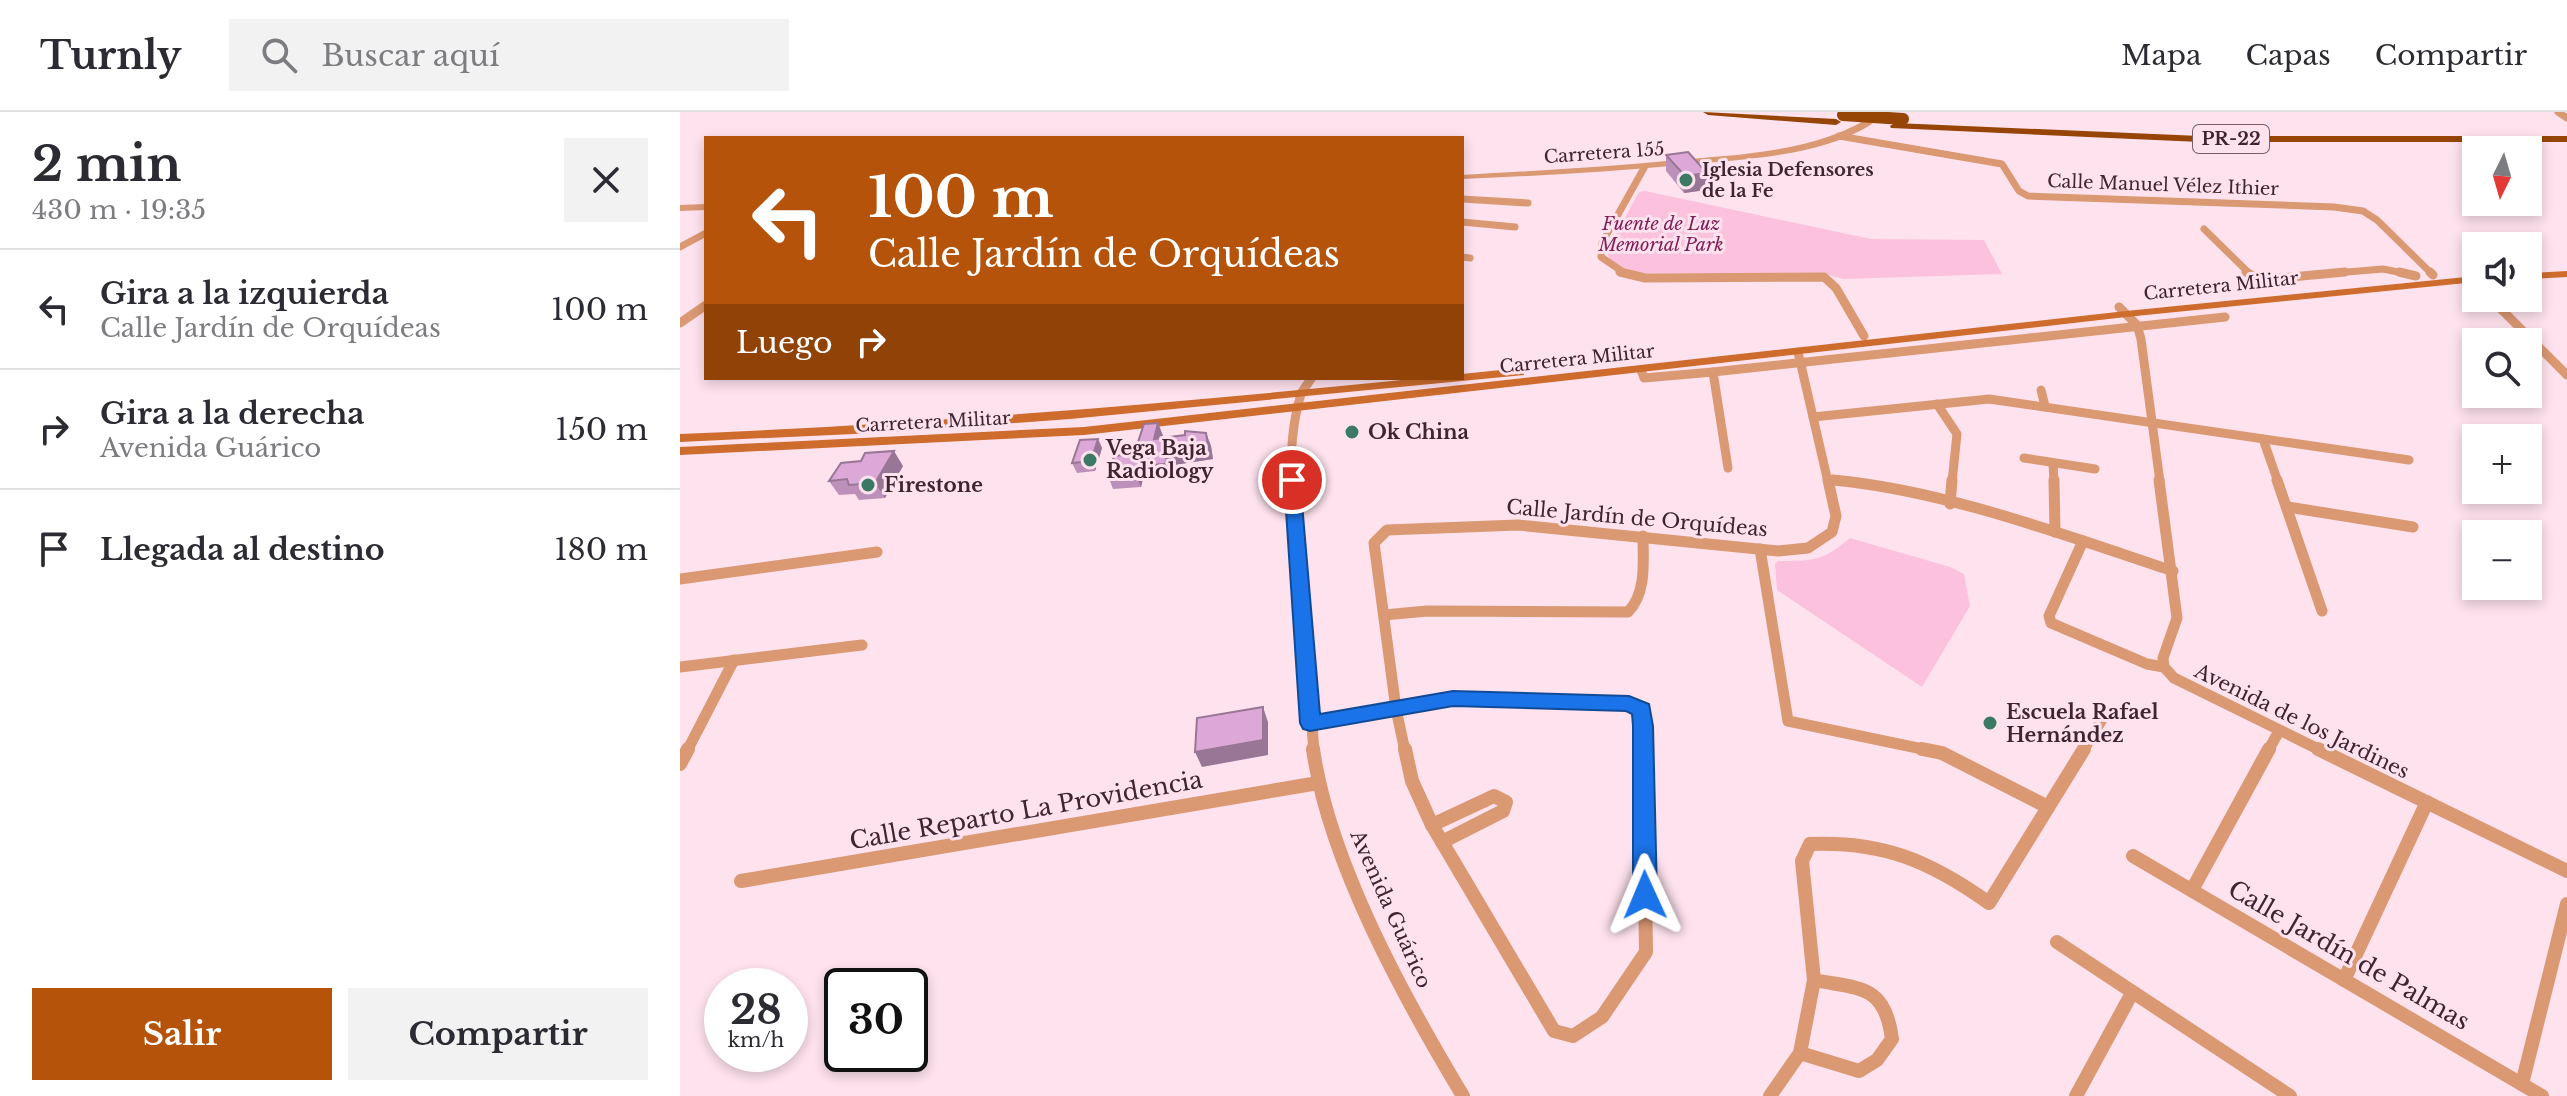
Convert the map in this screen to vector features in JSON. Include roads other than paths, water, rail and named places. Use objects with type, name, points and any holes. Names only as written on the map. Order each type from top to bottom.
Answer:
[{"type":"highway","name":"PR-22","points":[[1708,112],[2200,139],[2566,134]]},
{"type":"highway","name":"PR-22","points":[[1804,112],[1840,118]]},
{"type":"main road","points":[[2542,268],[2567,267]]},
{"type":"main road","points":[[2542,275],[2567,274]]},
{"type":"main road","name":"Carretera Militar","points":[[680,438],[952,426],[1299,401],[1799,358],[2123,310],[2260,285],[2433,275],[2462,277]]},
{"type":"main road","name":"Carretera Militar","points":[[1464,378],[2123,310],[2462,279]]},
{"type":"main road","name":"Carretera Militar","points":[[680,451],[1084,431],[1447,380]]},
{"type":"street","name":"Carretera 155","points":[[1464,177],[1644,168],[1769,152],[1839,136],[1884,112]]},
{"type":"street","points":[[2558,112],[2567,118]]},
{"type":"street","name":"Calle Manuel Vélez Ithier","points":[[1839,136],[1867,144],[1942,152],[2002,164],[2019,191],[2028,196],[2334,207],[2363,211],[2377,220],[2433,275]]},
{"type":"street","points":[[1644,168],[1602,243],[1601,257],[1609,267],[1625,276],[1645,278],[1824,277],[1836,288],[1864,336]]},
{"type":"street","points":[[1464,199],[1528,203]]},
{"type":"street","points":[[680,208],[704,207]]},
{"type":"street","points":[[1464,222],[1515,227]]},
{"type":"street","points":[[2204,229],[2260,285],[2383,269],[2416,276]]},
{"type":"street","points":[[680,247],[704,234]]},
{"type":"street","points":[[680,323],[704,306]]},
{"type":"street","points":[[2123,310],[2137,325]]},
{"type":"street","points":[[2504,312],[2567,375]]},
{"type":"street","points":[[1641,370],[1644,378],[1713,372],[1799,358],[2225,317]]},
{"type":"street","name":"Avenida de los Jardines","points":[[2137,325],[2173,571],[2177,625],[2163,658],[2164,667],[2174,678],[2567,871]]},
{"type":"street","name":"Calle Jardín de Orquídeas","points":[[1310,723],[1396,709],[1453,699],[1629,703],[1642,710],[1646,952],[1602,1017],[1573,1036],[1554,1031],[1432,825],[1412,781],[1396,709],[1374,543],[1387,530],[1518,525],[1760,549],[1808,548],[1832,532],[1836,516],[1799,358]]},
{"type":"street","points":[[1713,372],[1728,468]]},
{"type":"street","points":[[1299,401],[1311,380]]},
{"type":"street","points":[[2041,390],[2045,406]]},
{"type":"street","points":[[1813,417],[1989,399],[2409,460]]},
{"type":"street","name":"Avenida Guárico","points":[[1299,401],[1290,450],[1310,723],[1318,783],[1349,876],[1423,1030],[1463,1096]]},
{"type":"street","points":[[1937,404],[1957,434],[1950,504]]},
{"type":"street","points":[[2263,439],[2322,611]]},
{"type":"street","points":[[2024,458],[2095,469]]},
{"type":"street","points":[[2053,463],[2055,532]]},
{"type":"street","points":[[1828,480],[1854,482],[1950,504],[2055,532],[2173,571]]},
{"type":"street","points":[[2288,507],[2413,527]]},
{"type":"street","points":[[1384,615],[1427,611],[1628,612],[1637,605],[1641,596],[1643,536]]},
{"type":"street","points":[[2083,541],[2049,616],[2051,623],[2147,664],[2164,667]]},
{"type":"street","points":[[1760,549],[1788,721],[1942,753],[2048,807]]},
{"type":"street","points":[[680,579],[877,552]]},
{"type":"street","points":[[680,667],[862,645]]},
{"type":"street","points":[[680,764],[734,660]]},
{"type":"street","points":[[1770,1096],[1800,1053],[1814,980],[1802,861],[1810,844],[1847,841],[1897,852],[1952,875],[1989,903],[2104,716]]},
{"type":"street","points":[[2192,890],[2279,731]]},
{"type":"street","name":"Calle Reparto La Providencia","points":[[741,881],[1318,783]]},
{"type":"street","points":[[1432,825],[1494,796],[1506,802],[1503,811],[1442,842]]},
{"type":"street","points":[[2344,980],[2427,802]]},
{"type":"street","name":"Calle Jardín de Palmas","points":[[2133,856],[2542,1096]]},
{"type":"street","points":[[2522,1084],[2567,904]]},
{"type":"street","points":[[2057,942],[2290,1096]]},
{"type":"street","points":[[1800,1053],[1859,1071],[1877,1060],[1892,1039],[1889,1014],[1870,991],[1814,980]]},
{"type":"street","points":[[2076,1096],[2132,993]]},
{"type":"place","name":"Iglesia Defensores de la Fe","points":[[1686,180]]},
{"type":"place","name":"Ok China","points":[[1352,432]]},
{"type":"place","name":"Vega Baja Radiology","points":[[1090,460]]},
{"type":"place","name":"Firestone","points":[[868,485]]},
{"type":"place","name":"Escuela Rafael Hernández","points":[[1990,723]]},
{"type":"park label","name":"Fuente de Luz Memorial Park","points":[[1661,234]]}]
